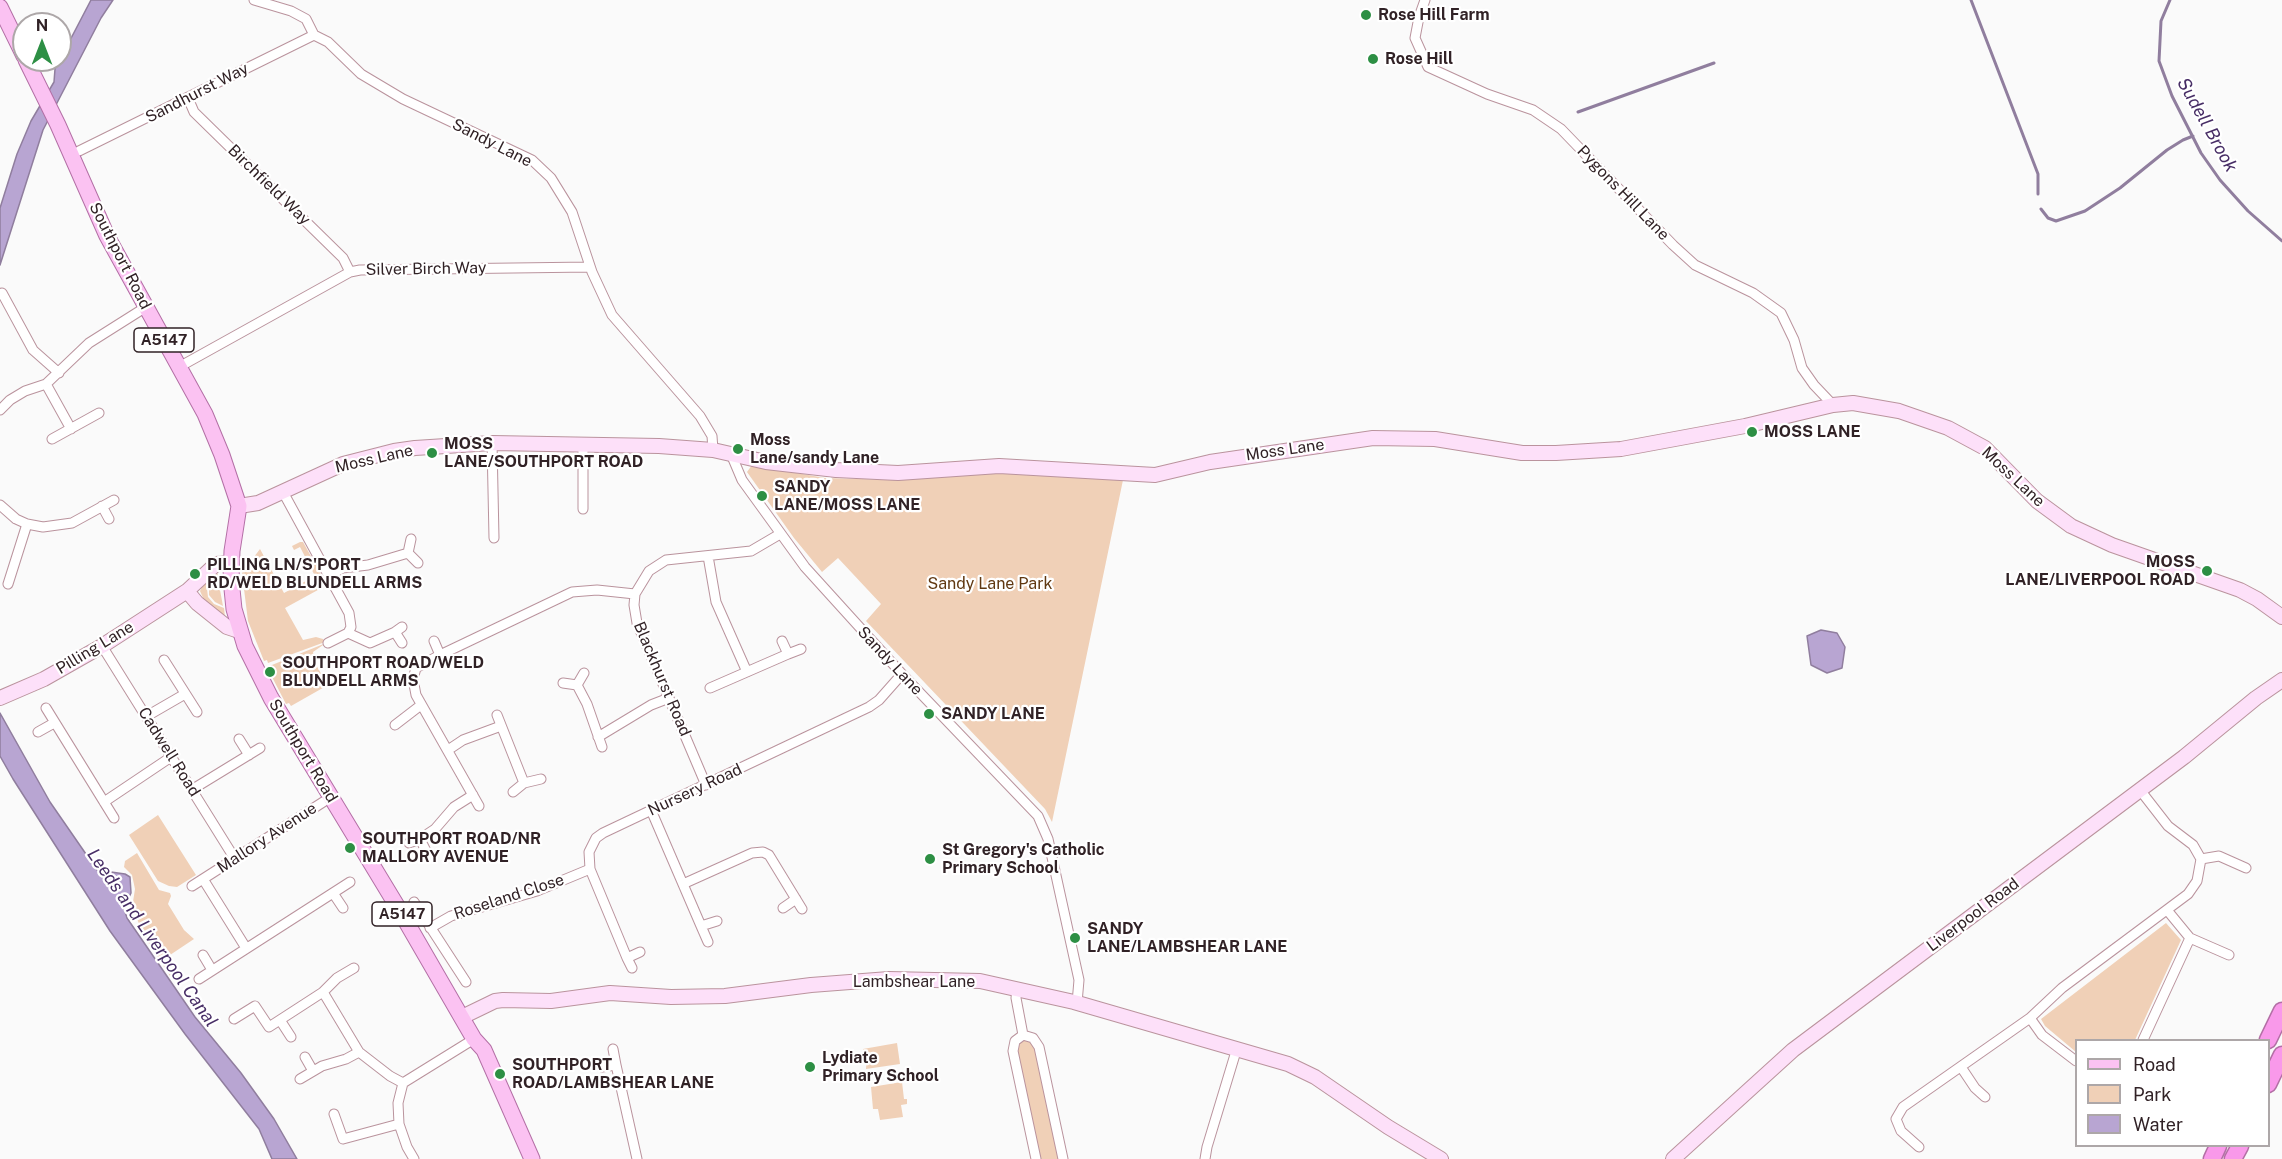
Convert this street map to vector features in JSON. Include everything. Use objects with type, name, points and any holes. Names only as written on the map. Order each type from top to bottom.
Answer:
[{"type":"highway","points":[[2269,1039],[2282,1011]]},
{"type":"highway","points":[[2270,1080],[2282,1055]]},
{"type":"main road","points":[[0,7],[12,32]]},
{"type":"main road","name":"Southport Road","points":[[32,72],[107,236],[205,414],[239,506],[232,563],[232,595],[239,631],[253,663],[271,698],[474,1039],[484,1050],[532,1159]]},
{"type":"street","name":"Sandy Lane","points":[[254,0],[291,11],[306,20],[314,35],[327,42],[362,74],[403,99],[532,160],[551,178],[572,212],[590,267],[612,315],[700,416],[712,436],[713,450]]},
{"type":"street","name":"Pygons Hill Lane","points":[[1425,0],[1419,17],[1416,38],[1428,67],[1487,94],[1533,110],[1562,129],[1672,245],[1695,265],[1753,293],[1781,313],[1794,340],[1802,368],[1833,405]]},
{"type":"street","name":"Sandhurst Way","points":[[79,151],[314,35]]},
{"type":"street","name":"Birchfield Way","points":[[188,98],[194,112],[343,258],[350,272]]},
{"type":"street","name":"Silver Birch Way","points":[[179,367],[350,272],[590,267]]},
{"type":"street","points":[[2,293],[4,308],[33,350],[59,373]]},
{"type":"street","points":[[0,410],[10,400],[46,384],[89,342],[146,307]]},
{"type":"street","points":[[46,384],[71,429]]},
{"type":"street","name":"Moss Lane","points":[[239,506],[254,505],[324,471],[360,459],[415,448],[492,444],[583,444],[713,450],[766,462],[836,470],[898,473],[999,466],[1155,475],[1210,462],[1373,438],[1435,439],[1521,453],[1621,449],[1745,426],[1833,405],[1853,404],[1882,407],[1923,418],[1948,428],[1985,448],[2037,501],[2071,526],[2112,545],[2240,590],[2282,617]]},
{"type":"street","points":[[52,439],[99,413]]},
{"type":"street","points":[[492,444],[494,538]]},
{"type":"street","points":[[583,444],[583,509]]},
{"type":"street","name":"Sandy Lane","points":[[731,454],[742,480],[805,567],[902,674],[1032,808],[1042,823],[1048,839],[1079,980],[1077,1003]]},
{"type":"street","points":[[283,492],[349,613],[351,627],[348,633],[328,643]]},
{"type":"street","points":[[0,506],[16,519],[43,528],[72,523],[114,500]]},
{"type":"street","points":[[102,506],[109,519]]},
{"type":"street","points":[[8,584],[27,524]]},
{"type":"street","points":[[479,806],[421,705],[414,687],[414,673],[420,665],[572,592],[597,590],[635,594],[643,579],[657,564],[677,558],[751,551],[780,534]]},
{"type":"street","points":[[408,554],[411,539]]},
{"type":"street","points":[[328,576],[343,568],[368,565],[408,554]]},
{"type":"street","points":[[408,554],[418,563]]},
{"type":"street","points":[[708,556],[716,602],[747,672]]},
{"type":"street","name":"Pilling Lane","points":[[0,698],[44,679],[102,646],[187,591],[216,564],[232,563]]},
{"type":"street","points":[[12,572],[23,575]]},
{"type":"street","points":[[187,591],[197,603],[227,627],[239,631]]},
{"type":"street","name":"Blackhurst Road","points":[[635,594],[637,623],[706,784]]},
{"type":"street","points":[[348,633],[370,643],[399,630],[402,644]]},
{"type":"street","points":[[434,641],[440,655]]},
{"type":"street","points":[[782,641],[788,654]]},
{"type":"street","name":"Cadwell Road","points":[[102,646],[235,859]]},
{"type":"street","points":[[710,688],[801,649]]},
{"type":"street","points":[[164,660],[196,712]]},
{"type":"street","points":[[577,685],[584,673]]},
{"type":"street","name":"Nursery Road","points":[[590,869],[589,852],[596,838],[603,833],[869,707],[879,700],[902,674]]},
{"type":"street","name":"Liverpool Road","points":[[1673,1159],[1793,1050],[2184,757],[2256,698],[2282,680]]},
{"type":"street","points":[[563,683],[577,685]]},
{"type":"street","points":[[577,685],[587,704],[602,747]]},
{"type":"street","points":[[147,716],[185,694]]},
{"type":"street","points":[[598,737],[651,705],[669,698]]},
{"type":"street","points":[[395,724],[421,705]]},
{"type":"street","points":[[46,708],[114,818]]},
{"type":"street","points":[[497,715],[524,783]]},
{"type":"street","points":[[38,732],[54,723]]},
{"type":"street","points":[[448,750],[463,740],[501,726]]},
{"type":"street","points":[[239,739],[249,755]]},
{"type":"street","points":[[193,789],[260,748]]},
{"type":"street","points":[[104,802],[171,757]]},
{"type":"street","points":[[513,792],[524,783],[541,779]]},
{"type":"street","points":[[1919,1147],[1901,1131],[1896,1119],[1904,1107],[2030,1018],[2062,988],[2188,894],[2197,881],[2200,858],[2193,845],[2168,826],[2140,790]]},
{"type":"street","points":[[409,843],[435,829],[454,807],[473,795]]},
{"type":"street","name":"Mallory Avenue","points":[[192,886],[331,797]]},
{"type":"street","points":[[651,810],[708,942]]},
{"type":"street","points":[[420,839],[426,851]]},
{"type":"street","points":[[683,884],[757,851],[769,855],[802,909]]},
{"type":"street","points":[[2200,858],[2219,856],[2246,868]]},
{"type":"street","points":[[590,869],[632,969]]},
{"type":"street","name":"Roseland Close","points":[[430,928],[451,916],[545,888],[590,869]]},
{"type":"street","name":"Mallory Avenue","points":[[203,879],[246,948]]},
{"type":"street","points":[[199,979],[350,882]]},
{"type":"street","points":[[333,892],[343,908]]},
{"type":"street","points":[[783,908],[796,899]]},
{"type":"street","points":[[414,903],[466,982]]},
{"type":"street","points":[[2167,910],[2190,938],[2229,955]]},
{"type":"street","points":[[701,927],[717,921]]},
{"type":"street","points":[[2144,1039],[2190,938]]},
{"type":"street","points":[[627,958],[640,952]]},
{"type":"street","points":[[203,955],[212,970]]},
{"type":"street","points":[[234,1019],[255,1006],[269,1027],[323,992],[337,978],[354,968]]},
{"type":"street","name":"Lambshear Lane","points":[[462,1017],[495,1001],[537,1002],[604,993],[671,997],[725,996],[811,986],[906,979],[980,981],[1077,1003],[1288,1064],[1315,1077],[1388,1127],[1441,1159]]},
{"type":"street","points":[[1017,989],[1016,998],[1023,1035]]},
{"type":"street","points":[[323,992],[359,1052],[390,1077],[403,1083]]},
{"type":"street","points":[[2030,1018],[2042,1035],[2075,1060]]},
{"type":"street","points":[[280,1020],[291,1037]]},
{"type":"street","points":[[1023,1035],[1015,1041],[1013,1050],[1036,1159]]},
{"type":"street","points":[[1023,1035],[1033,1038],[1039,1047],[1063,1159]]},
{"type":"street","points":[[414,1159],[399,1124],[398,1103],[403,1083],[474,1039]]},
{"type":"street","points":[[1205,1159],[1237,1048]]},
{"type":"street","points":[[614,1049],[637,1159]]},
{"type":"street","points":[[300,1079],[322,1066],[346,1059],[359,1052]]},
{"type":"street","points":[[305,1057],[313,1071]]},
{"type":"street","points":[[602,1067],[616,1065]]},
{"type":"street","points":[[1961,1066],[1985,1097]]},
{"type":"street","points":[[334,1114],[343,1139],[399,1124]]},
{"type":"green space","name":"Sandy Lane Park","points":[[752,465],[825,478],[899,480],[1005,472],[1123,480],[1052,822],[1045,809],[866,621],[881,604],[838,558],[822,572],[794,538],[747,472]]},
{"type":"green space","points":[[303,542],[327,585],[285,608],[303,640],[316,637],[325,642],[268,663],[267,660],[264,661],[248,621],[242,573],[260,549],[284,593],[315,576],[300,547],[294,550],[292,546]]},
{"type":"green space","points":[[219,574],[220,577],[210,583],[207,589],[208,597],[214,604],[224,608],[225,617],[204,600],[200,591],[205,581]]},
{"type":"green space","points":[[221,579],[220,590],[223,606],[209,595],[209,587]]},
{"type":"green space","points":[[326,643],[313,652],[316,665],[328,685],[291,706],[289,703],[286,704],[271,675],[273,674],[271,669],[267,667]]},
{"type":"green space","points":[[158,815],[196,875],[177,887],[158,881],[129,835]]},
{"type":"green space","points":[[137,853],[159,890],[170,893],[168,904],[184,930],[194,939],[164,959],[175,976],[172,979],[146,939],[132,908],[135,889],[132,875],[124,867],[125,861]]},
{"type":"green space","points":[[2166,923],[2181,940],[2135,1039],[2075,1039],[2075,1051],[2045,1026],[2041,1019]]},
{"type":"green space","points":[[1028,1040],[1033,1044],[1038,1057],[1060,1159],[1039,1159],[1018,1062],[1018,1045]]},
{"type":"green space","points":[[897,1043],[900,1064],[866,1069],[867,1055],[864,1055],[863,1049]]},
{"type":"green space","points":[[902,1082],[904,1099],[907,1099],[907,1104],[901,1105],[903,1117],[880,1120],[878,1109],[873,1109],[871,1087]]},
{"type":"water","points":[[91,0],[113,0],[101,18],[43,130],[0,265],[0,208],[17,154],[31,121],[54,82],[55,72],[72,72],[72,36]]},
{"type":"water","points":[[1821,630],[1837,633],[1845,647],[1842,668],[1827,673],[1811,665],[1807,636]]},
{"type":"water","name":"Leeds and Liverpool Canal","points":[[0,713],[50,802],[97,870],[125,874],[130,877],[131,893],[124,908],[127,918],[195,1017],[241,1073],[274,1119],[297,1159],[272,1159],[259,1129],[185,1034],[110,931],[0,756]]},
{"type":"waterway","points":[[1971,0],[2038,174],[2038,194]]},
{"type":"waterway","name":"Sudell Brook","points":[[2170,0],[2161,21],[2159,61],[2172,96],[2201,153],[2220,180],[2248,211],[2282,241]]},
{"type":"waterway","points":[[1578,112],[1714,63]]},
{"type":"waterway","points":[[2041,209],[2048,218],[2056,221],[2085,211],[2120,188],[2167,150],[2193,136]]},
{"type":"place","name":"Rose Hill Farm","points":[[1366,15]]},
{"type":"place","name":"Rose Hill","points":[[1373,59]]},
{"type":"place","name":"MOSS LANE","points":[[1752,432]]},
{"type":"place","name":"Moss Lane/sandy Lane","points":[[738,449]]},
{"type":"place","name":"MOSS LANE/SOUTHPORT ROAD","points":[[432,453]]},
{"type":"place","name":"SANDY LANE/MOSS LANE","points":[[762,496]]},
{"type":"place","name":"MOSS LANE/LIVERPOOL ROAD","points":[[2207,571]]},
{"type":"place","name":"PILLING LN/S'PORT RD/WELD BLUNDELL ARMS","points":[[195,574]]},
{"type":"place","name":"SOUTHPORT ROAD/WELD BLUNDELL ARMS","points":[[270,672]]},
{"type":"place","name":"SANDY LANE","points":[[929,714]]},
{"type":"place","name":"SOUTHPORT ROAD/NR MALLORY AVENUE","points":[[350,848]]},
{"type":"place","name":"St Gregory's Catholic Primary School","points":[[930,859]]},
{"type":"place","name":"SANDY LANE/LAMBSHEAR LANE","points":[[1075,938]]},
{"type":"place","name":"Lydiate Primary School","points":[[810,1067]]},
{"type":"place","name":"SOUTHPORT ROAD/LAMBSHEAR LANE","points":[[500,1074]]}]
